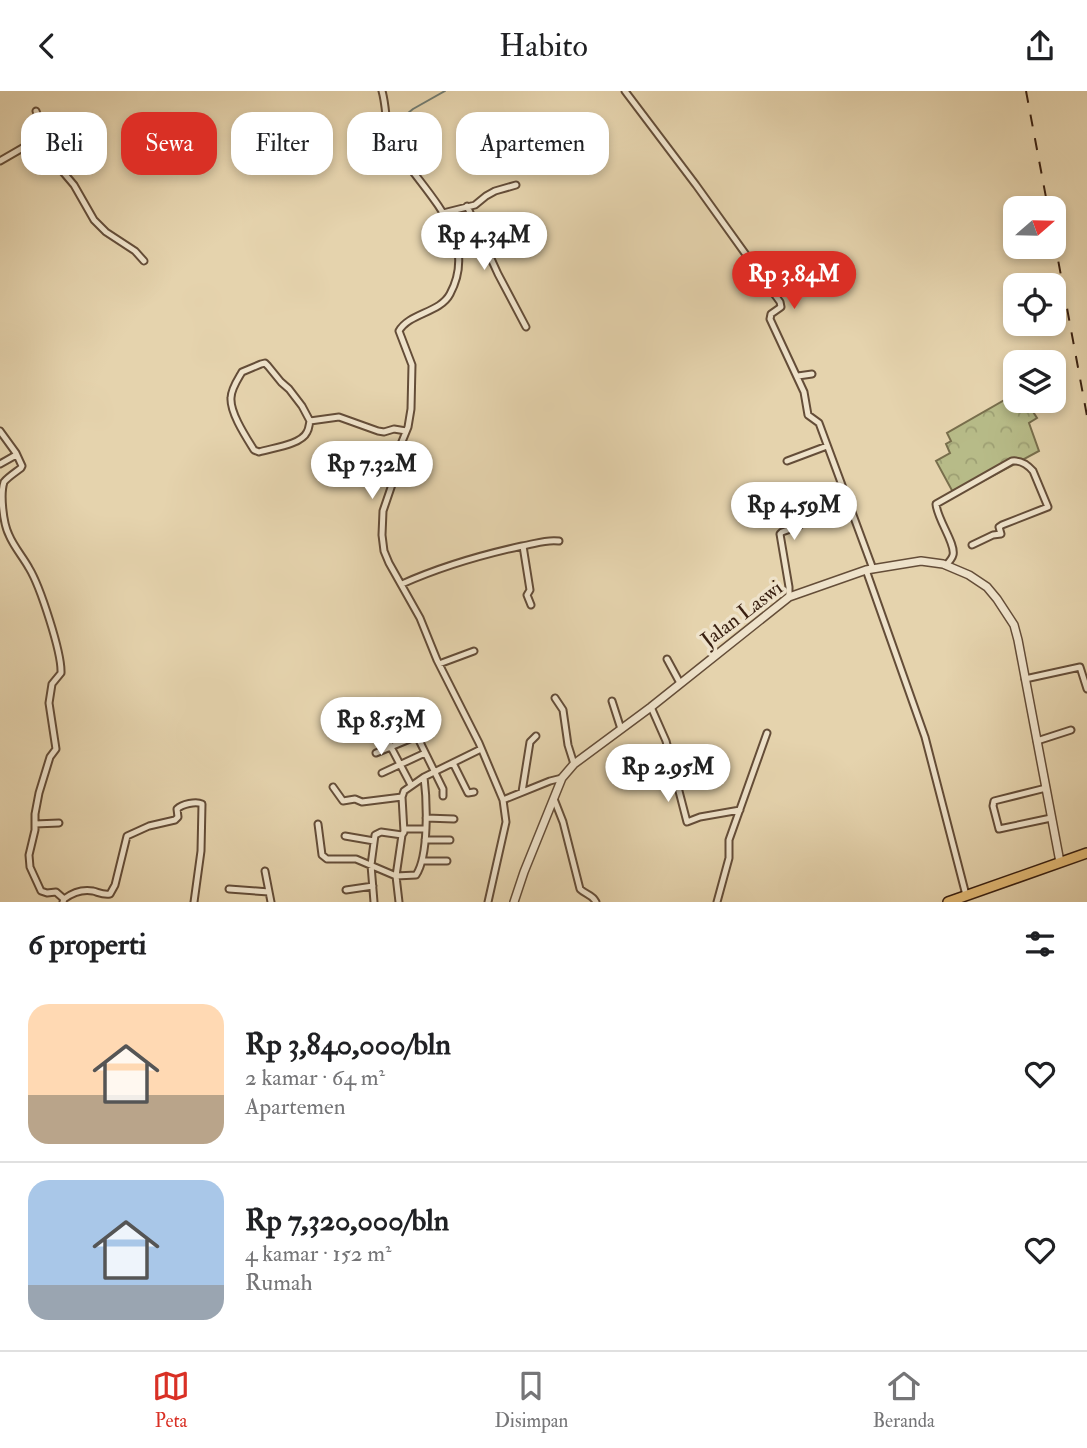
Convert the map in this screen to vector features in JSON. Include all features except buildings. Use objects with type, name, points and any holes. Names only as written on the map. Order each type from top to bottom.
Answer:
[{"type":"main road","points":[[948,902],[1087,853]]},
{"type":"street","points":[[382,91],[392,144],[443,213],[456,239],[458,254],[457,271],[449,296],[443,303],[405,324],[399,331],[412,365],[411,409],[399,449],[398,467],[383,511],[384,551],[420,618],[503,800],[506,822],[488,902]]},
{"type":"street","points":[[625,91],[778,297],[781,307],[771,314],[770,319],[798,376],[806,397],[808,415],[818,421],[870,570],[925,737],[965,895]]},
{"type":"street","points":[[0,161],[21,149]]},
{"type":"street","points":[[66,175],[88,212],[106,232],[135,251],[144,261]]},
{"type":"street","points":[[443,213],[478,203],[495,191],[516,185]]},
{"type":"street","points":[[467,206],[526,327]]},
{"type":"street","points":[[265,363],[295,397],[310,421],[307,433],[293,443],[254,450],[239,425],[230,401],[240,375],[265,363]]},
{"type":"street","points":[[798,376],[812,374]]},
{"type":"street","points":[[310,421],[339,417],[378,431],[406,431]]},
{"type":"street","points":[[0,431],[22,467],[5,480],[1,489],[1,506],[9,536],[31,570],[49,620],[62,670],[51,687],[49,703],[56,746],[39,793],[29,855],[30,867],[41,891],[56,892],[64,901],[72,893],[83,891],[110,894],[127,837],[149,826],[175,820],[179,807],[198,802],[202,804],[201,851],[194,902]]},
{"type":"street","points":[[787,461],[827,446]]},
{"type":"street","points":[[0,464],[16,455]]},
{"type":"street","points":[[946,565],[952,558],[954,549],[936,504],[1012,461],[1022,462],[1032,471],[1048,507],[1002,525],[999,527],[1001,534],[972,545]]},
{"type":"street","points":[[789,597],[780,534],[800,526],[792,503]]},
{"type":"street","points":[[402,584],[462,561],[538,542],[559,541]]},
{"type":"street","points":[[523,546],[530,590],[527,595],[531,605]]},
{"type":"street","name":"Jalan Laswi","points":[[514,902],[562,778],[574,764],[651,707],[789,597],[870,570],[921,561],[946,565],[978,580],[988,587],[1014,625],[1060,862]]},
{"type":"street","points":[[439,664],[474,651]]},
{"type":"street","points":[[667,659],[680,683]]},
{"type":"street","points":[[1025,679],[1080,667],[1087,689]]},
{"type":"street","points":[[555,698],[563,710],[574,764]]},
{"type":"street","points":[[612,701],[621,729]]},
{"type":"street","points":[[651,707],[666,741],[687,822],[740,810]]},
{"type":"street","points":[[375,717],[411,785]]},
{"type":"street","points":[[1037,741],[1071,730]]},
{"type":"street","points":[[717,902],[729,858],[729,840],[767,733]]},
{"type":"street","points":[[376,753],[417,736],[443,789],[443,796]]},
{"type":"street","points":[[522,792],[530,742],[536,736]]},
{"type":"street","points":[[399,902],[396,876],[403,832],[404,791],[424,777],[481,749]]},
{"type":"street","points":[[382,773],[425,753]]},
{"type":"street","points":[[453,762],[468,793],[474,792]]},
{"type":"street","points":[[318,824],[322,855],[327,859],[356,859],[396,876],[416,875],[422,861],[425,840],[424,777]]},
{"type":"street","points":[[503,800],[562,778]]},
{"type":"street","points":[[332,787],[343,801],[355,799],[362,802],[402,797]]},
{"type":"street","points":[[1046,789],[994,801],[996,821],[999,829],[1051,818]]},
{"type":"street","points":[[554,799],[563,822],[580,889],[592,895],[596,902]]},
{"type":"street","points":[[426,818],[454,819]]},
{"type":"street","points":[[35,824],[59,823]]},
{"type":"street","points":[[374,902],[371,865],[375,835],[381,832],[425,829]]},
{"type":"street","points":[[345,836],[374,841]]},
{"type":"street","points":[[425,840],[450,840]]},
{"type":"street","points":[[422,861],[447,862]]},
{"type":"street","points":[[265,871],[271,902]]},
{"type":"street","points":[[346,890],[373,886]]},
{"type":"street","points":[[229,889],[269,892]]},
{"type":"green space","points":[[1003,401],[1003,413],[1034,413],[1037,418],[1029,423],[1039,451],[955,496],[936,461],[950,453],[946,444],[951,441],[947,433]]},
{"type":"waterway","points":[[409,112],[445,91]]},
{"type":"railway","points":[[1026,91],[1046,196]]},
{"type":"railway","points":[[1058,259],[1087,416]]}]
